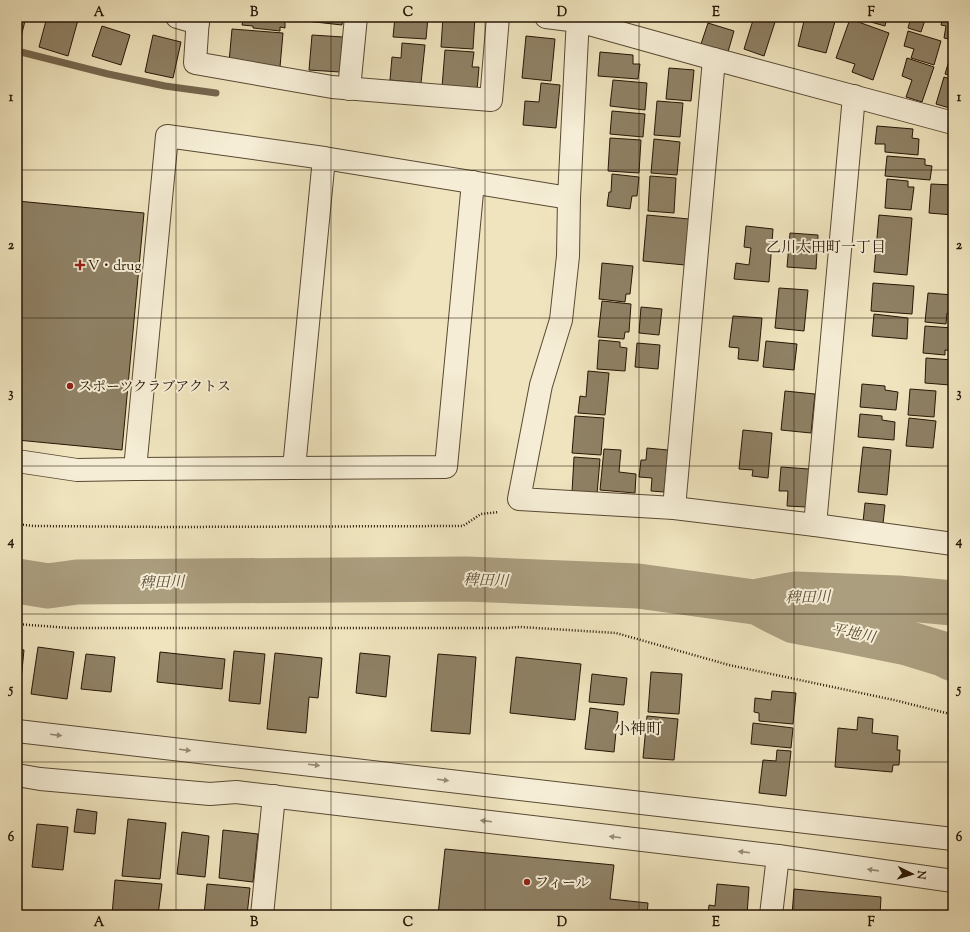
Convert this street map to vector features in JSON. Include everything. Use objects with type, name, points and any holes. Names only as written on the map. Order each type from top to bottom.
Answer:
[{"type":"street","points":[[349,89],[356,17]]},
{"type":"street","points":[[191,19],[195,64],[332,87],[491,100],[498,17]]},
{"type":"street","points":[[546,17],[578,19],[714,59],[953,123]]},
{"type":"street","points":[[578,19],[568,198],[568,256],[561,320],[540,385],[519,499],[674,508],[953,544]]},
{"type":"street","points":[[674,508],[714,59]]},
{"type":"street","points":[[815,525],[854,96]]},
{"type":"street","points":[[135,469],[167,136],[324,158],[568,198]]},
{"type":"street","points":[[294,468],[324,158]]},
{"type":"street","points":[[17,461],[77,470],[446,467],[473,182]]},
{"type":"street","points":[[17,731],[953,839]]},
{"type":"street","points":[[17,775],[40,779],[210,794],[236,792],[274,796],[778,856],[953,881]]},
{"type":"street","points":[[262,915],[274,796]]},
{"type":"street","points":[[771,915],[778,856]]},
{"type":"path","points":[[17,524],[33,526],[162,527],[462,526],[481,514],[507,511],[519,499]]},
{"type":"path","points":[[17,624],[70,628],[520,627],[616,633],[729,665],[902,702],[953,716]]},
{"type":"building","points":[[17,17],[26,17],[20,41],[17,40]]},
{"type":"building","points":[[47,17],[69,17],[78,20],[68,56],[39,47]]},
{"type":"building","points":[[235,17],[285,17],[285,28],[280,27],[280,31],[253,28],[253,26],[242,25],[243,19],[235,19]]},
{"type":"building","points":[[306,17],[343,17],[342,25],[306,21]]},
{"type":"building","points":[[395,17],[428,17],[426,39],[393,37]]},
{"type":"building","points":[[443,17],[475,17],[473,49],[441,47]]},
{"type":"building","points":[[754,17],[769,17],[776,19],[764,56],[744,49]]},
{"type":"building","points":[[805,17],[836,18],[826,53],[798,46]]},
{"type":"building","points":[[861,17],[887,17],[885,26],[860,19]]},
{"type":"building","points":[[911,17],[926,17],[921,32],[908,28]]},
{"type":"building","points":[[943,17],[953,17],[953,40],[944,38],[946,26],[941,25]]},
{"type":"building","points":[[850,19],[889,33],[873,80],[852,72],[855,64],[836,58]]},
{"type":"building","points":[[708,23],[734,31],[728,52],[701,44]]},
{"type":"building","points":[[102,26],[130,35],[121,65],[92,56]]},
{"type":"building","points":[[232,29],[283,33],[280,67],[229,62]]},
{"type":"building","points":[[908,31],[941,41],[934,65],[911,58],[914,49],[904,46]]},
{"type":"building","points":[[153,35],[181,42],[173,78],[145,72]]},
{"type":"building","points":[[312,35],[343,37],[340,72],[309,70]]},
{"type":"building","points":[[526,36],[555,39],[551,81],[522,78]]},
{"type":"building","points":[[402,43],[425,45],[421,83],[390,80],[392,57],[401,58]]},
{"type":"building","points":[[445,50],[474,52],[472,67],[479,67],[477,90],[442,87]]},
{"type":"building","points":[[600,52],[633,55],[633,64],[640,64],[638,79],[598,76]]},
{"type":"building","points":[[951,54],[953,54],[953,76],[945,74]]},
{"type":"building","points":[[907,58],[934,67],[922,102],[906,97],[912,80],[902,76]]},
{"type":"building","points":[[669,68],[694,70],[691,101],[666,99]]},
{"type":"building","points":[[944,77],[953,80],[953,109],[936,104]]},
{"type":"building","points":[[613,80],[647,83],[645,110],[610,106]]},
{"type":"building","points":[[541,83],[560,85],[556,128],[523,125],[525,101],[539,102]]},
{"type":"building","points":[[657,101],[683,103],[680,137],[654,135]]},
{"type":"building","points":[[612,111],[645,114],[643,137],[610,134]]},
{"type":"building","points":[[877,126],[913,129],[912,138],[919,139],[918,155],[885,152],[885,144],[875,144]]},
{"type":"building","points":[[610,138],[641,140],[639,173],[608,171]]},
{"type":"building","points":[[654,139],[680,142],[677,175],[651,173]]},
{"type":"building","points":[[951,150],[953,150],[953,183],[949,182]]},
{"type":"building","points":[[887,156],[925,159],[925,165],[932,166],[930,180],[885,176]]},
{"type":"building","points":[[612,174],[639,177],[637,196],[632,196],[630,209],[607,206],[609,192],[611,192]]},
{"type":"building","points":[[650,176],[676,178],[674,213],[648,211]]},
{"type":"building","points":[[887,179],[908,181],[908,187],[914,187],[911,210],[885,208]]},
{"type":"building","points":[[931,184],[953,185],[953,215],[929,213]]},
{"type":"building","points":[[17,201],[144,213],[122,450],[17,440]]},
{"type":"building","points":[[647,215],[689,219],[685,265],[643,261]]},
{"type":"building","points":[[879,215],[912,218],[907,275],[874,272]]},
{"type":"building","points":[[746,226],[773,229],[769,282],[734,279],[736,263],[749,265],[751,248],[744,247]]},
{"type":"building","points":[[790,233],[818,235],[816,269],[787,267]]},
{"type":"building","points":[[602,263],[633,266],[630,294],[626,294],[625,302],[599,299]]},
{"type":"building","points":[[873,283],[914,286],[912,314],[871,311]]},
{"type":"building","points":[[779,288],[808,290],[804,331],[775,328]]},
{"type":"building","points":[[928,293],[953,295],[953,314],[947,313],[946,324],[925,322]]},
{"type":"building","points":[[602,301],[631,304],[629,332],[625,332],[624,339],[598,337]]},
{"type":"building","points":[[641,307],[662,309],[659,335],[639,333]]},
{"type":"building","points":[[874,314],[908,318],[907,339],[872,336]]},
{"type":"building","points":[[733,316],[762,318],[758,361],[738,359],[739,348],[729,347]]},
{"type":"building","points":[[925,326],[953,328],[953,351],[945,350],[945,355],[923,353]]},
{"type":"building","points":[[599,340],[620,342],[620,347],[627,348],[625,371],[597,369]]},
{"type":"building","points":[[766,341],[797,344],[794,370],[763,367]]},
{"type":"building","points":[[637,343],[660,345],[658,369],[635,367]]},
{"type":"building","points":[[926,358],[953,360],[953,374],[951,374],[950,385],[925,383]]},
{"type":"building","points":[[588,371],[609,373],[605,415],[578,413],[580,396],[586,397]]},
{"type":"building","points":[[862,384],[885,386],[885,390],[898,392],[896,410],[860,407]]},
{"type":"building","points":[[910,389],[936,391],[934,417],[908,415]]},
{"type":"building","points":[[785,391],[815,394],[811,433],[781,430]]},
{"type":"building","points":[[860,414],[882,416],[882,420],[895,422],[894,440],[858,437]]},
{"type":"building","points":[[575,416],[604,418],[601,455],[572,453]]},
{"type":"building","points":[[909,418],[936,421],[933,448],[906,446]]},
{"type":"building","points":[[743,430],[772,433],[768,478],[752,476],[753,470],[739,469]]},
{"type":"building","points":[[863,447],[891,450],[887,495],[858,492]]},
{"type":"building","points":[[647,448],[668,450],[664,492],[651,491],[652,478],[639,477],[641,460],[646,460]]},
{"type":"building","points":[[604,449],[621,450],[619,472],[636,474],[635,493],[600,490]]},
{"type":"building","points":[[574,457],[600,459],[597,494],[572,492]]},
{"type":"building","points":[[781,467],[809,469],[806,507],[787,506],[788,491],[779,491]]},
{"type":"building","points":[[865,503],[885,505],[883,524],[863,522]]},
{"type":"building","points":[[38,647],[74,652],[67,699],[31,694]]},
{"type":"building","points":[[17,649],[24,650],[19,701],[17,700]]},
{"type":"building","points":[[234,651],[265,654],[260,704],[229,701]]},
{"type":"building","points":[[160,652],[225,659],[222,689],[157,682]]},
{"type":"building","points":[[275,653],[322,658],[318,698],[309,697],[306,733],[267,729]]},
{"type":"building","points":[[360,653],[390,656],[386,697],[356,693]]},
{"type":"building","points":[[86,654],[115,657],[111,692],[81,689]]},
{"type":"building","points":[[438,654],[476,657],[470,734],[431,731]]},
{"type":"building","points":[[516,657],[581,664],[575,720],[510,713]]},
{"type":"building","points":[[651,672],[682,674],[679,714],[648,712]]},
{"type":"building","points":[[592,674],[627,678],[624,705],[589,702]]},
{"type":"building","points":[[772,691],[796,693],[793,724],[759,721],[759,713],[754,712],[755,698],[771,700]]},
{"type":"building","points":[[590,708],[618,712],[614,752],[585,749]]},
{"type":"building","points":[[647,716],[678,719],[674,760],[643,758]]},
{"type":"building","points":[[858,717],[873,719],[872,733],[898,736],[897,750],[900,750],[899,765],[893,765],[892,772],[835,767],[838,728],[857,730]]},
{"type":"building","points":[[753,723],[793,728],[791,748],[751,744]]},
{"type":"building","points":[[777,750],[791,751],[786,796],[759,793],[763,760],[776,761]]},
{"type":"building","points":[[77,809],[97,812],[95,834],[74,832]]},
{"type":"building","points":[[128,819],[166,823],[160,879],[122,876]]},
{"type":"building","points":[[37,824],[68,827],[63,870],[32,867]]},
{"type":"building","points":[[223,830],[258,834],[253,882],[219,878]]},
{"type":"building","points":[[182,832],[209,836],[205,877],[177,874]]},
{"type":"building","name":"フィール","points":[[445,849],[614,865],[610,899],[648,903],[647,915],[438,915]]},
{"type":"building","points":[[115,880],[162,884],[158,915],[112,915]]},
{"type":"building","points":[[207,884],[250,888],[247,915],[204,915]]},
{"type":"building","points":[[717,884],[749,887],[747,915],[708,915],[709,905],[715,906]]},
{"type":"building","points":[[794,889],[881,897],[880,915],[792,915]]},
{"type":"waterway","points":[[17,51],[108,74],[165,86],[216,93]]},
{"type":"waterway","name":"稗田川","points":[[17,581],[48,586],[77,582],[466,579],[638,586],[754,602],[795,594],[898,598],[953,603]]},
{"type":"waterway","name":"平地川","points":[[766,607],[794,621],[907,643],[943,654],[953,659]]},
{"type":"place","name":"V・drug","points":[[80,265]]},
{"type":"place","name":"スポーツクラブアクトス","points":[[70,386]]},
{"type":"place","name":"フィール","points":[[527,882]]},
{"type":"district","name":"乙川太田町一丁目","points":[[826,247]]},
{"type":"district","name":"小神町","points":[[638,728]]}]
